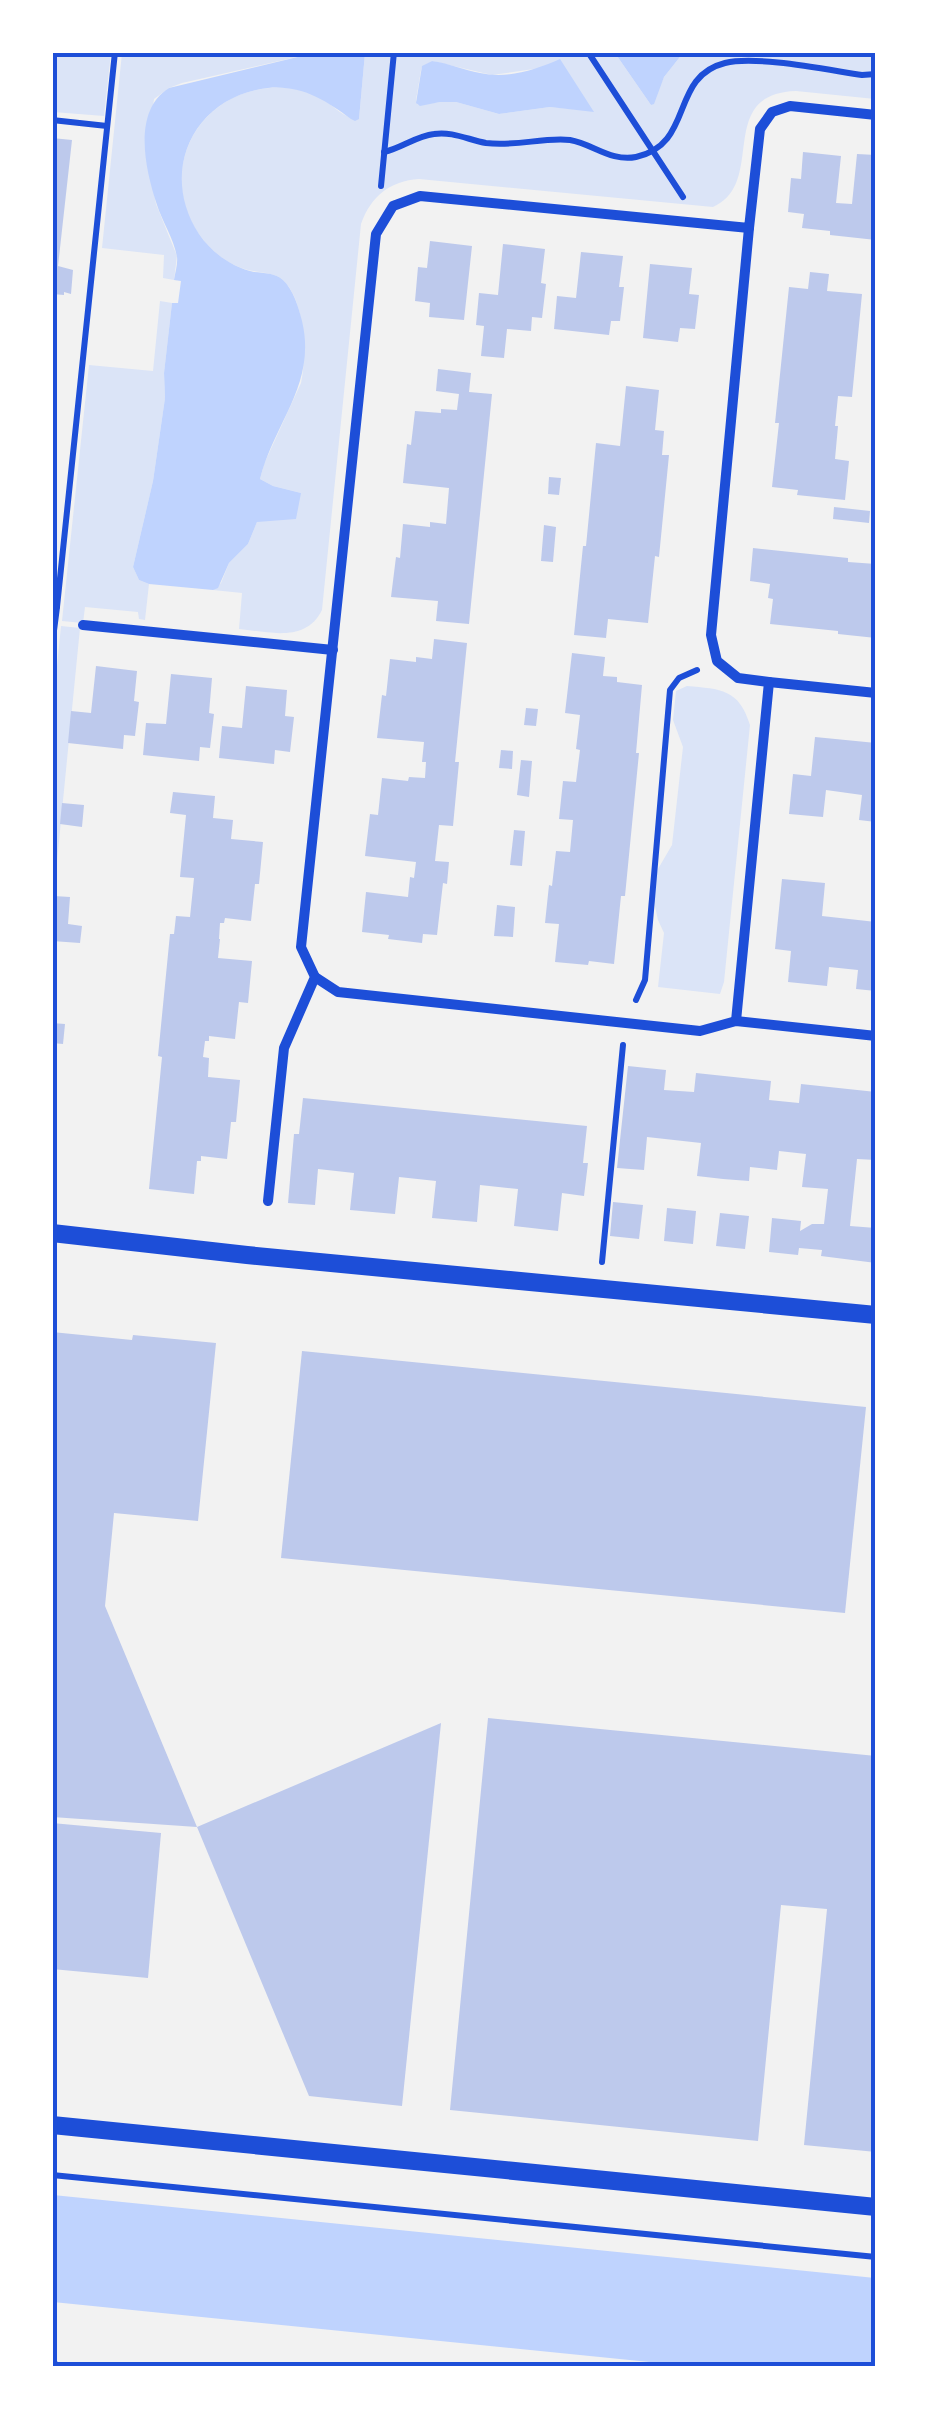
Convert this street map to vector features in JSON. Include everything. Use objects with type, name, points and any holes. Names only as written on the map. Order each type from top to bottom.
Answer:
[{"type":"street","points":[[876,114],[790,106],[772,112],[760,129],[711,635],[717,661],[738,678],[876,693]]},
{"type":"street","points":[[750,228],[420,196],[393,206],[376,234],[301,948],[315,977],[338,992],[700,1030],[736,1021],[876,1036]]},
{"type":"street","points":[[83,625],[333,650]]},
{"type":"street","points":[[736,1021],[770,682]]},
{"type":"street","points":[[268,1201],[284,1048],[315,977]]},
{"type":"street","points":[[52,1233],[876,1315]]},
{"type":"street","points":[[52,2125],[876,2207]]},
{"type":"path","points":[[52,646],[116,52]]},
{"type":"path","points":[[394,52],[384,152],[421,136],[439,133],[503,144],[573,140],[615,157],[636,157],[672,135],[695,81],[706,70],[728,62],[755,61],[876,74]]},
{"type":"path","points":[[588,52],[683,194],[688,222]]},
{"type":"path","points":[[52,120],[107,126]]},
{"type":"path","points":[[600,1288],[626,1023],[645,980],[670,690],[680,678],[717,661]]},
{"type":"path","points":[[52,2175],[876,2257]]},
{"type":"shaded area","points":[[53,52],[111,53],[104,116],[53,112]]},
{"type":"shaded area","points":[[122,53],[314,53],[182,83],[154,99],[146,154],[156,204],[177,256],[174,280],[163,278],[164,255],[102,248]]},
{"type":"shaded area","points":[[365,53],[615,53],[651,105],[664,77],[683,53],[875,53],[875,99],[796,91],[771,96],[756,107],[748,123],[738,179],[729,195],[713,207],[419,179],[399,183],[383,192],[370,205],[361,224],[322,610],[315,620],[297,631],[239,629],[242,593],[213,590],[221,583],[229,563],[248,544],[257,522],[301,493],[260,479],[301,383],[303,329],[291,290],[281,278],[230,263],[195,229],[184,203],[182,177],[186,152],[198,128],[216,109],[240,95],[269,88],[309,92],[359,119]],"holes":[[[432,61],[492,75],[541,68],[593,111],[550,107],[499,114],[456,102],[418,105],[416,100],[422,67]]]},
{"type":"shaded area","points":[[160,301],[172,303],[165,398],[153,481],[133,567],[139,580],[149,584],[145,620],[139,619],[138,612],[85,607],[83,623],[62,621],[89,365],[153,371]]},
{"type":"shaded area","points":[[61,626],[80,628],[53,902],[56,845],[52,844],[52,716]]},
{"type":"shaded area","points":[[687,686],[727,693],[740,704],[750,725],[720,994],[658,987],[664,933],[654,902],[655,880],[672,845],[683,747],[673,720],[676,691]]},
{"type":"water","points":[[314,53],[365,53],[359,119],[355,121],[302,91],[268,88],[242,94],[220,105],[203,121],[190,141],[183,163],[182,186],[187,210],[210,247],[238,267],[280,278],[290,288],[297,305],[305,344],[304,364],[260,479],[301,493],[296,519],[257,522],[248,544],[229,563],[218,588],[149,584],[139,580],[133,567],[153,481],[165,398],[172,303],[178,303],[181,281],[174,280],[175,250],[149,175],[145,142],[150,111],[169,88]]},
{"type":"water","points":[[615,53],[683,53],[664,77],[651,105]]},
{"type":"water","points":[[560,59],[594,112],[550,107],[499,114],[456,102],[420,106],[416,103],[422,66],[432,61],[500,75],[531,70]]},
{"type":"water","points":[[53,2195],[875,2278],[875,2366],[689,2366],[53,2302]]},
{"type":"building","points":[[52,138],[72,140],[58,266],[73,270],[71,294],[64,295],[52,294]]},
{"type":"building","points":[[803,152],[841,156],[836,203],[852,204],[857,154],[876,155],[876,240],[802,228],[804,214],[788,212],[791,178],[801,179]]},
{"type":"building","points":[[430,241],[472,246],[464,320],[429,317],[430,303],[415,301],[418,267],[427,268]]},
{"type":"building","points":[[503,244],[545,249],[542,318],[532,317],[531,331],[507,329],[504,358],[481,356],[484,326],[476,325],[479,293],[498,295]]},
{"type":"building","points":[[581,252],[623,256],[620,321],[611,321],[609,335],[554,329],[557,296],[576,298]]},
{"type":"building","points":[[650,264],[692,268],[689,294],[699,295],[695,329],[680,328],[678,342],[643,338]]},
{"type":"building","points":[[810,272],[829,274],[827,291],[862,294],[852,397],[838,396],[835,426],[835,459],[849,461],[845,500],[797,495],[798,490],[772,487],[789,287],[808,289]]},
{"type":"building","points":[[438,369],[471,373],[469,392],[492,394],[469,624],[436,621],[438,601],[391,597],[403,524],[446,524],[449,488],[403,483],[415,411],[457,410],[459,394],[436,391]]},
{"type":"building","points":[[626,386],[659,390],[655,430],[664,431],[662,455],[669,455],[648,623],[608,619],[606,638],[574,635],[596,443],[620,446]]},
{"type":"building","points":[[549,477],[561,478],[559,495],[548,494]]},
{"type":"building","points":[[834,507],[870,511],[869,523],[833,519]]},
{"type":"building","points":[[544,525],[556,527],[553,562],[541,561]]},
{"type":"building","points":[[753,548],[876,564],[876,638],[770,624],[770,584],[750,581]]},
{"type":"building","points":[[434,639],[467,643],[453,826],[439,825],[435,861],[449,862],[447,884],[443,883],[437,935],[423,934],[422,943],[362,932],[366,892],[408,897],[416,862],[365,856],[370,814],[378,815],[382,778],[425,778],[424,742],[377,738],[390,659],[432,659]]},
{"type":"building","points":[[572,653],[605,657],[603,676],[642,685],[625,896],[621,896],[614,964],[555,962],[559,924],[545,923],[556,851],[570,852],[573,820],[559,819],[563,781],[576,782],[580,750],[576,749],[580,715],[565,713]]},
{"type":"building","points":[[96,666],[137,671],[135,736],[124,735],[123,749],[68,743],[71,711],[91,713]]},
{"type":"building","points":[[171,674],[212,678],[209,713],[214,714],[210,748],[200,747],[199,761],[143,755],[146,723],[166,724]]},
{"type":"building","points":[[246,686],[287,690],[285,716],[294,717],[290,752],[275,750],[274,764],[219,758],[222,726],[242,728]]},
{"type":"building","points":[[526,708],[538,709],[536,726],[524,725]]},
{"type":"building","points":[[815,737],[876,743],[876,822],[859,820],[862,795],[826,790],[823,817],[789,814],[793,774],[811,776]]},
{"type":"building","points":[[501,750],[513,751],[512,769],[499,768]]},
{"type":"building","points":[[521,760],[532,761],[529,797],[517,795]]},
{"type":"building","points":[[173,792],[215,796],[213,818],[233,820],[231,839],[263,842],[251,921],[225,918],[220,923],[218,958],[252,961],[248,1003],[239,1002],[235,1039],[209,1036],[203,1057],[209,1058],[208,1077],[240,1080],[236,1122],[231,1122],[227,1159],[201,1156],[201,1161],[197,1161],[194,1194],[149,1189],[170,934],[174,934],[176,916],[190,917],[194,878],[180,877],[186,815],[170,813]]},
{"type":"building","points":[[62,803],[84,805],[82,827],[60,824]]},
{"type":"building","points":[[514,830],[525,831],[522,866],[510,865]]},
{"type":"building","points":[[782,879],[825,883],[822,916],[876,922],[876,991],[856,989],[858,970],[829,967],[827,986],[788,982],[791,951],[775,949]]},
{"type":"building","points":[[54,896],[70,897],[68,924],[82,926],[80,943],[52,941]]},
{"type":"building","points":[[497,905],[515,907],[513,937],[494,936]]},
{"type":"building","points":[[52,1023],[65,1024],[63,1044],[52,1043]]},
{"type":"building","points":[[628,1066],[666,1070],[664,1090],[694,1092],[696,1073],[771,1081],[769,1100],[799,1103],[801,1084],[876,1092],[876,1160],[857,1159],[850,1226],[876,1228],[876,1263],[821,1256],[822,1250],[799,1248],[798,1255],[769,1252],[772,1218],[801,1221],[800,1231],[812,1224],[824,1224],[828,1189],[802,1187],[806,1154],[779,1151],[777,1170],[750,1167],[749,1181],[723,1179],[697,1176],[701,1143],[647,1137],[644,1170],[617,1168]]},
{"type":"building","points":[[303,1098],[587,1126],[584,1196],[562,1193],[558,1231],[514,1226],[518,1189],[480,1185],[477,1222],[432,1218],[436,1181],[399,1177],[395,1214],[350,1210],[354,1173],[318,1169],[315,1205],[288,1203],[294,1134],[299,1134]]},
{"type":"building","points":[[613,1202],[643,1205],[639,1239],[610,1236]]},
{"type":"building","points":[[667,1208],[696,1211],[693,1244],[664,1241]]},
{"type":"building","points":[[720,1213],[749,1216],[745,1249],[716,1246]]},
{"type":"building","points":[[52,1332],[216,1343],[198,1521],[114,1513],[105,1606],[197,1827],[52,1817]]},
{"type":"building","points":[[302,1351],[866,1407],[845,1613],[281,1558]]},
{"type":"building","points":[[488,1718],[876,1756],[876,2152],[804,2145],[827,1909],[781,1905],[758,2141],[450,2110]]},
{"type":"building","points":[[441,1723],[402,2106],[309,2096],[197,1827]]},
{"type":"building","points":[[52,1823],[161,1833],[148,1978],[52,1969]]}]
